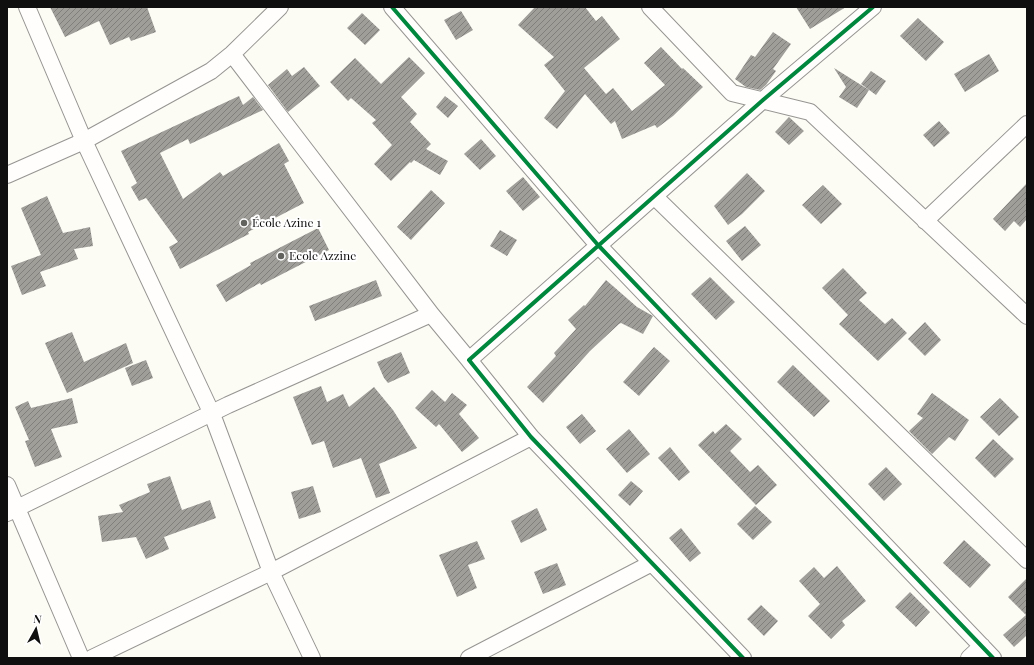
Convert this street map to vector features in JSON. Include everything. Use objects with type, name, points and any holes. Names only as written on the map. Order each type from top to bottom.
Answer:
[{"type":"street","points":[[27,7],[84,141],[212,414],[271,572],[312,658]]},
{"type":"street","points":[[7,175],[84,141],[211,71],[232,54],[280,7]]},
{"type":"street","points":[[392,7],[598,245],[993,658]]},
{"type":"street","points":[[650,7],[732,93],[810,112],[1027,316]]},
{"type":"street","points":[[469,360],[763,100],[873,7]]},
{"type":"street","points":[[232,54],[431,314],[532,437],[744,658]]},
{"type":"street","points":[[925,220],[1027,124]]},
{"type":"street","points":[[654,196],[1027,560]]},
{"type":"street","points":[[12,511],[228,405],[431,314]]},
{"type":"street","points":[[92,658],[271,572],[532,437]]},
{"type":"street","points":[[7,485],[12,511],[81,658]]},
{"type":"street","points":[[469,658],[652,563]]},
{"type":"street","points":[[969,658],[982,646]]},
{"type":"building","points":[[50,7],[147,7],[156,32],[131,41],[129,37],[110,45],[99,21],[65,37]]},
{"type":"building","points":[[535,7],[585,7],[596,21],[602,16],[620,39],[584,68],[606,94],[613,88],[632,111],[665,85],[644,63],[661,47],[682,69],[683,68],[703,87],[673,116],[657,128],[655,125],[622,139],[615,121],[611,124],[585,94],[557,129],[544,118],[565,91],[544,65],[554,57],[518,25]]},
{"type":"building","points":[[796,7],[846,7],[810,29]]},
{"type":"building","points":[[461,11],[473,30],[456,40],[444,20]]},
{"type":"building","points":[[362,13],[380,30],[365,45],[347,28]]},
{"type":"building","points":[[918,18],[944,42],[926,61],[900,36]]},
{"type":"building","points":[[773,32],[791,44],[773,69],[776,71],[766,85],[760,90],[746,87],[735,79],[751,55],[755,57]]},
{"type":"building","points":[[989,54],[999,71],[965,92],[954,74]]},
{"type":"building","points":[[409,57],[425,73],[401,97],[417,114],[410,122],[431,144],[426,149],[448,161],[440,175],[414,160],[411,163],[410,162],[391,181],[374,164],[392,145],[372,123],[376,120],[351,98],[348,101],[330,82],[355,58],[381,84]]},
{"type":"building","points":[[304,67],[320,86],[288,112],[268,85],[287,69],[292,76]]},
{"type":"building","points":[[834,68],[869,90],[857,108],[839,97],[846,87]]},
{"type":"building","points":[[871,71],[886,81],[876,95],[861,84]]},
{"type":"building","points":[[239,96],[243,105],[253,97],[263,110],[190,144],[188,139],[160,153],[183,199],[220,172],[223,176],[279,143],[289,161],[284,164],[304,203],[248,232],[249,234],[180,269],[169,247],[178,242],[146,198],[139,201],[131,187],[137,183],[121,151]]},
{"type":"building","points":[[445,96],[458,106],[448,118],[436,107]]},
{"type":"building","points":[[789,117],[804,131],[789,145],[775,132]]},
{"type":"building","points":[[939,121],[950,133],[934,147],[923,135]]},
{"type":"building","points":[[481,139],[496,156],[480,170],[464,154]]},
{"type":"building","points":[[747,173],[765,191],[742,214],[728,225],[714,206]]},
{"type":"building","points":[[523,177],[540,197],[523,211],[506,191]]},
{"type":"building","points":[[1027,183],[1027,219],[1020,227],[1014,221],[1005,231],[993,219]]},
{"type":"building","points":[[823,185],[842,204],[821,224],[802,205]]},
{"type":"building","points":[[431,190],[445,203],[411,240],[397,227]]},
{"type":"building","points":[[47,196],[63,233],[90,227],[93,246],[74,249],[78,259],[40,272],[46,286],[22,295],[11,266],[41,255],[21,208]]},
{"type":"building","points":[[745,226],[761,245],[742,261],[726,241]]},
{"type":"building","points":[[318,228],[329,250],[261,285],[260,283],[226,302],[216,285],[251,265],[250,263]]},
{"type":"building","points":[[500,230],[517,240],[507,256],[490,246]]},
{"type":"building","points":[[843,268],[867,293],[859,300],[885,324],[892,318],[907,333],[878,361],[839,324],[848,315],[822,288]]},
{"type":"building","points":[[710,277],[735,302],[716,320],[691,294]]},
{"type":"building","points":[[376,280],[382,296],[315,321],[309,306]]},
{"type":"building","points":[[606,280],[637,307],[653,316],[643,334],[621,323],[619,324],[590,351],[543,403],[527,387],[556,356],[554,353],[576,329],[568,320],[584,305],[585,306]]},
{"type":"building","points":[[925,322],[941,340],[925,356],[908,339]]},
{"type":"building","points":[[72,332],[84,362],[126,343],[133,363],[67,393],[45,343]]},
{"type":"building","points":[[654,347],[670,361],[639,396],[623,382]]},
{"type":"building","points":[[401,352],[410,373],[388,383],[384,378],[377,362]]},
{"type":"building","points":[[146,360],[153,378],[132,386],[125,368]]},
{"type":"building","points":[[793,365],[830,401],[814,417],[777,382]]},
{"type":"building","points":[[321,386],[327,402],[343,394],[349,407],[374,387],[393,410],[417,448],[379,464],[390,493],[376,498],[361,458],[333,468],[324,441],[312,445],[293,397]]},
{"type":"building","points":[[432,390],[445,402],[452,393],[467,405],[459,414],[479,438],[462,452],[439,424],[436,427],[415,408]]},
{"type":"building","points":[[932,393],[969,420],[955,441],[949,437],[932,454],[909,431],[923,418],[917,414]]},
{"type":"building","points":[[72,398],[78,423],[51,429],[62,457],[35,467],[25,441],[29,440],[15,407],[28,401],[31,408]]},
{"type":"building","points":[[1000,398],[1019,417],[999,436],[980,417]]},
{"type":"building","points":[[582,414],[596,431],[580,444],[566,427]]},
{"type":"building","points":[[726,424],[742,439],[730,451],[750,472],[758,465],[777,485],[756,505],[698,445],[713,431],[715,434]]},
{"type":"building","points":[[629,429],[650,454],[627,473],[606,449]]},
{"type":"building","points":[[993,439],[1014,459],[995,478],[975,458]]},
{"type":"building","points":[[670,447],[690,472],[679,481],[658,458]]},
{"type":"building","points":[[886,467],[902,484],[884,501],[868,484]]},
{"type":"building","points":[[170,476],[182,510],[210,500],[216,518],[164,537],[169,549],[146,559],[136,537],[102,542],[98,516],[123,512],[119,505],[150,492],[147,484]]},
{"type":"building","points":[[631,481],[643,491],[630,506],[618,495]]},
{"type":"building","points":[[313,486],[321,512],[299,519],[291,492]]},
{"type":"building","points":[[755,506],[772,522],[753,540],[737,524]]},
{"type":"building","points":[[537,508],[547,530],[521,543],[511,521]]},
{"type":"building","points":[[681,528],[701,553],[690,562],[669,538]]},
{"type":"building","points":[[964,540],[991,565],[970,588],[943,563]]},
{"type":"building","points":[[477,541],[485,559],[468,565],[477,588],[457,597],[439,555]]},
{"type":"building","points":[[557,563],[566,585],[543,594],[534,572]]},
{"type":"building","points":[[837,566],[866,601],[842,621],[845,625],[831,639],[808,616],[820,604],[799,581],[814,567],[824,578]]},
{"type":"building","points":[[1027,578],[1027,635],[1014,647],[1003,635],[1026,615],[1008,597]]},
{"type":"building","points":[[910,592],[930,612],[916,627],[895,607]]},
{"type":"building","points":[[761,605],[778,621],[764,636],[747,619]]},
{"type":"cycle path","points":[[392,7],[598,245],[993,658]]},
{"type":"cycle path","points":[[743,658],[531,437],[469,360],[763,100],[873,7]]},
{"type":"place","name":"École Azine 1","points":[[244,223]]},
{"type":"place","name":"Ecole Azzine","points":[[281,256]]}]
